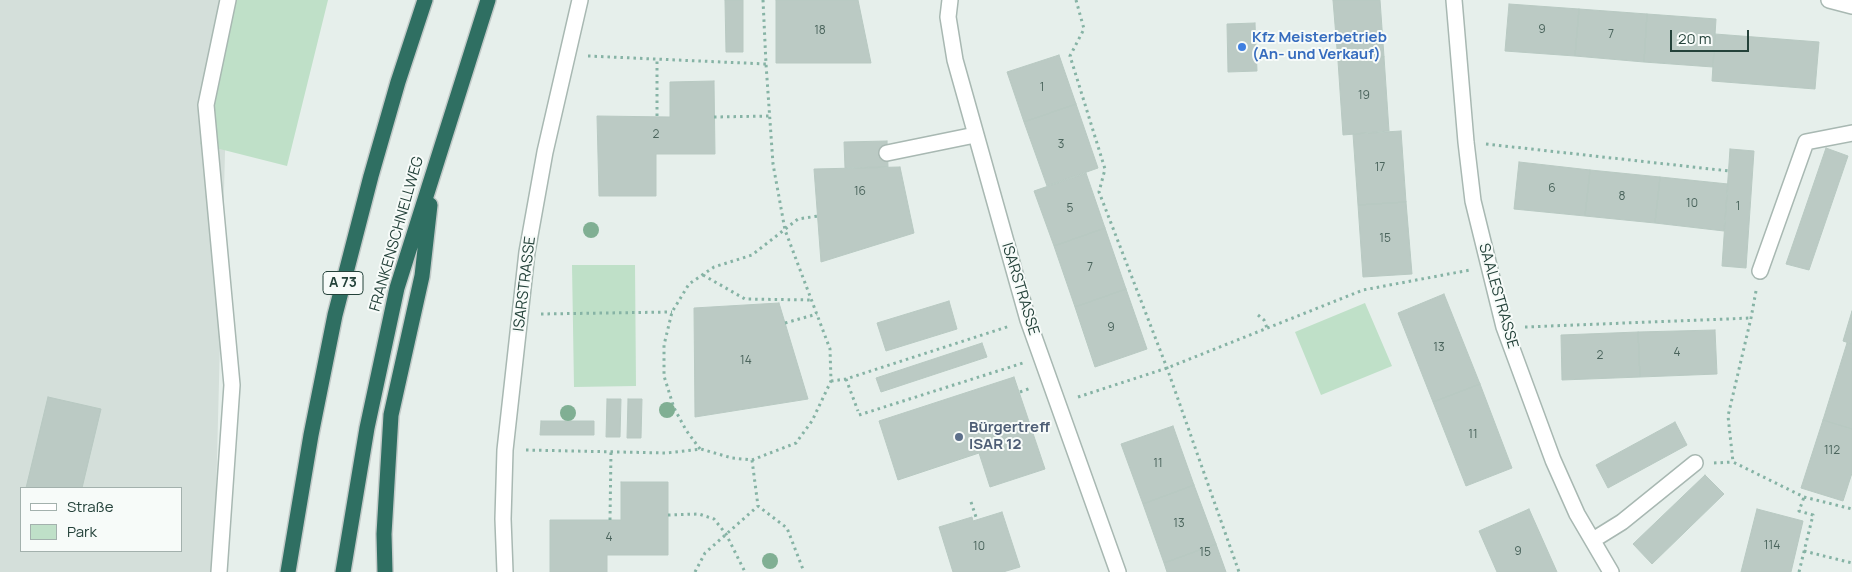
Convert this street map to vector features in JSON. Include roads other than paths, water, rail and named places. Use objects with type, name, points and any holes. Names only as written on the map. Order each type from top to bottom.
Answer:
[{"type":"highway","name":"A 73","points":[[288,572],[311,435],[340,297],[373,166],[425,0]]},
{"type":"highway","name":"FRANKENSCHNELLWEG","points":[[342,572],[367,428],[397,288],[488,0]]},
{"type":"highway","points":[[384,572],[384,534],[391,415],[422,276],[433,171]]},
{"type":"street","points":[[219,572],[232,385],[206,105],[228,0]]},
{"type":"street","name":"ISARSTRASSE","points":[[505,572],[503,519],[505,450],[527,252],[545,152],[580,0]]},
{"type":"street","name":"ISARSTRASSE","points":[[950,0],[948,17],[955,60],[1028,320],[1118,572]]},
{"type":"street","name":"SAALESTRASSE","points":[[1454,0],[1473,201],[1504,327],[1553,460],[1578,514],[1611,572]]},
{"type":"street","points":[[1829,0],[1852,6]]},
{"type":"street","points":[[1760,271],[1806,142],[1852,133]]},
{"type":"street","points":[[887,153],[975,135]]},
{"type":"street","points":[[1593,540],[1622,522],[1695,463]]},
{"type":"place","name":"Kfz Meisterbetrieb (An- und Verkauf)","points":[[1242,47]]},
{"type":"place","name":"Bürgertreff ISAR 12","points":[[959,437]]}]
